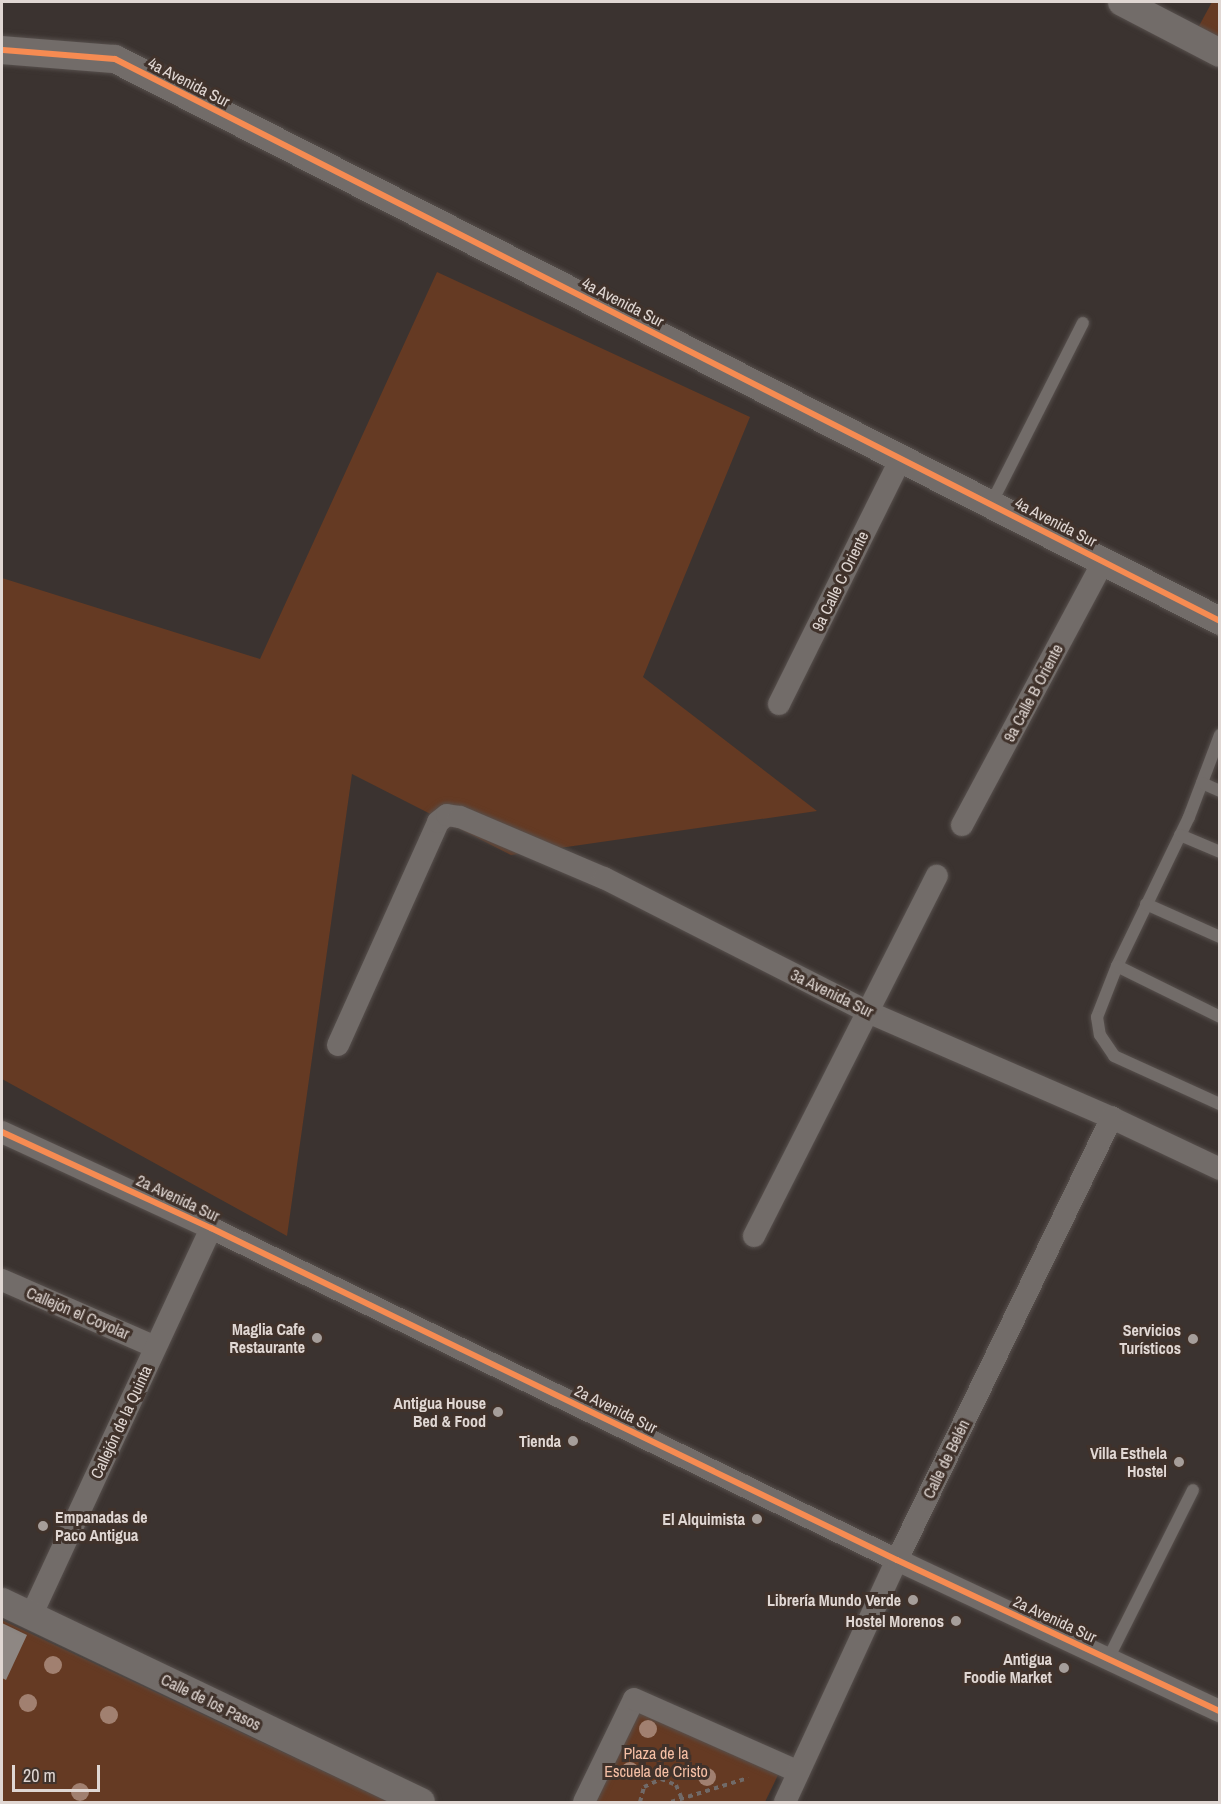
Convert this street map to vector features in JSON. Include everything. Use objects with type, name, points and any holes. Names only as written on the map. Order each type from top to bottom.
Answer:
[{"type":"street","points":[[1122,2],[1220,53]]},
{"type":"street","name":"4a Avenida Sur","points":[[2,50],[115,59],[1220,621]]},
{"type":"street","name":"9a Calle C Oriente","points":[[779,704],[901,458]]},
{"type":"street","name":"9a Calle B Oriente","points":[[962,825],[1103,562]]},
{"type":"street","name":"3a Avenida Sur","points":[[338,1045],[438,822],[447,815],[460,818],[604,878],[868,1012],[1112,1118],[1220,1169]]},
{"type":"street","points":[[754,1236],[937,876]]},
{"type":"street","name":"Calle de Belén","points":[[785,1803],[792,1769],[897,1560],[1112,1118]]},
{"type":"street","name":"2a Avenida Sur","points":[[2,1132],[211,1228],[897,1560],[1220,1711]]},
{"type":"street","name":"Callejón de la Quinta","points":[[31,1616],[211,1228]]},
{"type":"street","name":"Callejón el Coyolar","points":[[2,1280],[155,1347]]},
{"type":"street","name":"Calle de los Pasos","points":[[2,1602],[420,1803]]},
{"type":"street","points":[[584,1803],[633,1700],[792,1769]]},
{"type":"lane","points":[[991,504],[1083,322]]},
{"type":"lane","points":[[1220,735],[1180,835],[1117,966],[1097,1017],[1100,1035],[1114,1056],[1220,1104]]},
{"type":"lane","points":[[1202,783],[1220,791]]},
{"type":"lane","points":[[1180,835],[1220,852]]},
{"type":"lane","points":[[1146,904],[1220,937]]},
{"type":"lane","points":[[1117,966],[1220,1017]]},
{"type":"lane","points":[[1108,1659],[1192,1490]]},
{"type":"path","points":[[671,1803],[792,1769]]},
{"type":"path","points":[[640,1803],[644,1787],[661,1779],[676,1785],[681,1799]]},
{"type":"green space","points":[[1212,2],[1219,2],[1219,48],[1194,35]]},
{"type":"green space","points":[[437,272],[750,417],[643,677],[817,811],[511,855],[352,774],[287,1236],[2,1079],[2,578],[260,659]]},
{"type":"green space","points":[[2,1620],[389,1802],[2,1802]]},
{"type":"green space","name":"Plaza de la Escuela de Cristo","points":[[636,1709],[778,1775],[765,1802],[593,1802]]},
{"type":"building","points":[[2,1623],[27,1635],[6,1680],[2,1678]]},
{"type":"cycle path","points":[[2,50],[115,59],[1220,621]]},
{"type":"cycle path","points":[[2,1132],[211,1228],[897,1560],[1220,1711]]},
{"type":"place","name":"Maglia Cafe Restaurante","points":[[317,1338]]},
{"type":"place","name":"Servicios Turísticos","points":[[1193,1339]]},
{"type":"place","name":"Antigua House Bed & Food","points":[[498,1412]]},
{"type":"place","name":"Tienda","points":[[573,1441]]},
{"type":"place","name":"Villa Esthela Hostel","points":[[1179,1462]]},
{"type":"place","name":"El Alquimista","points":[[757,1519]]},
{"type":"place","name":"Empanadas de Paco Antigua","points":[[43,1526]]},
{"type":"place","name":"Librería Mundo Verde","points":[[913,1600]]},
{"type":"place","name":"Hostel Morenos","points":[[956,1621]]},
{"type":"place","name":"Antigua Foodie Market","points":[[1064,1668]]}]
